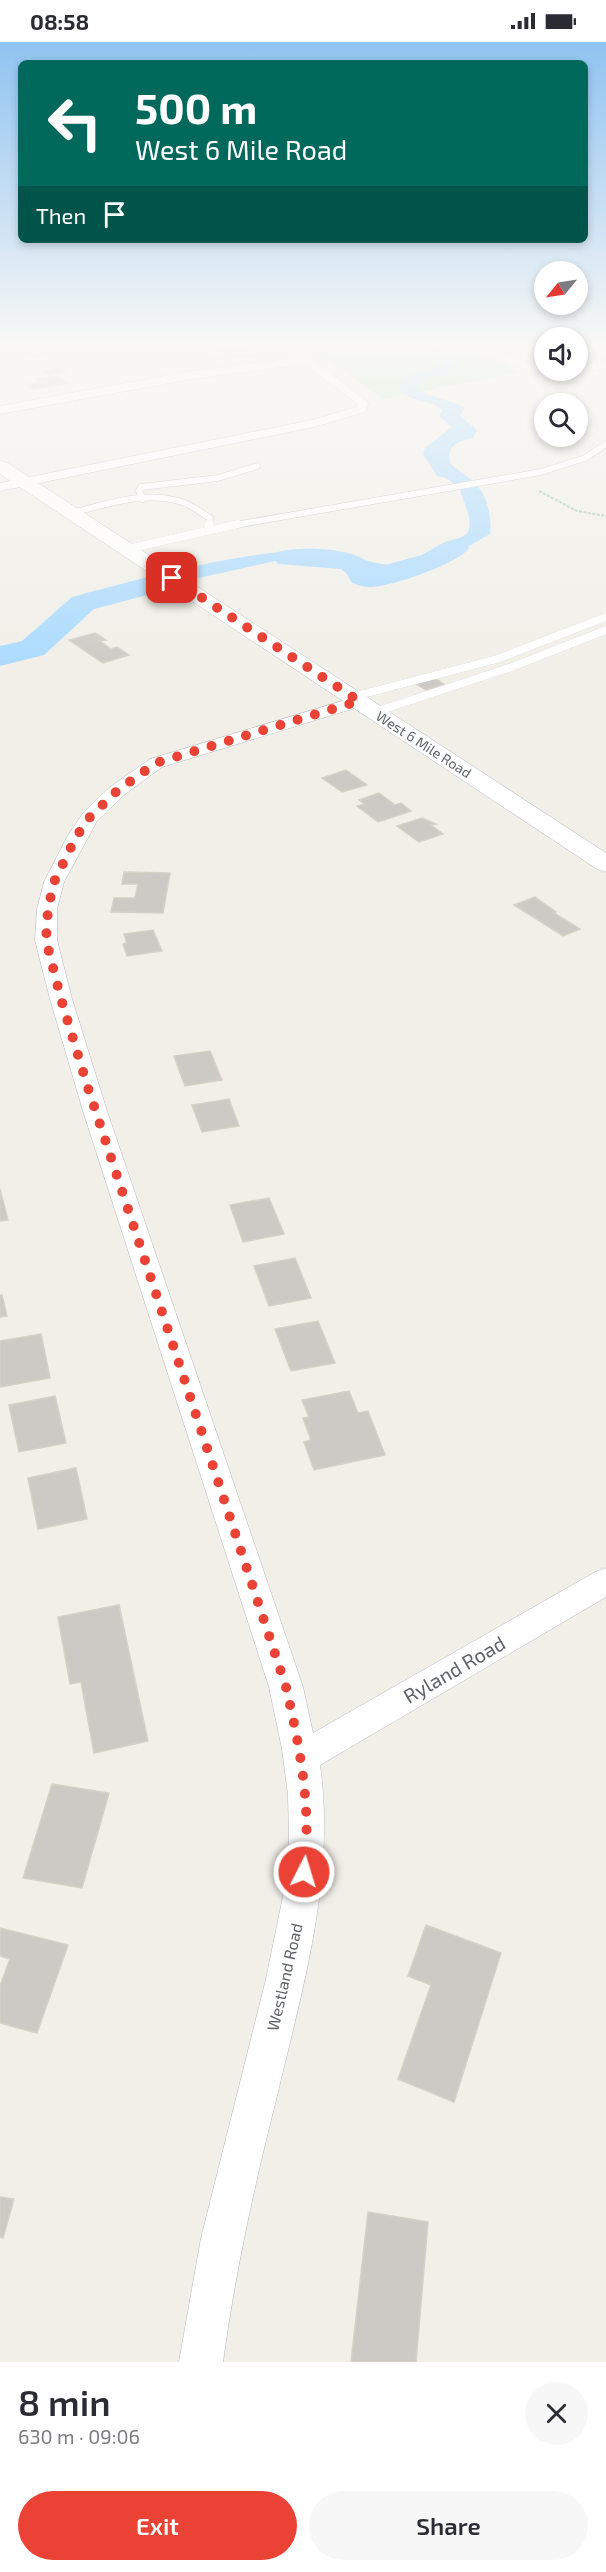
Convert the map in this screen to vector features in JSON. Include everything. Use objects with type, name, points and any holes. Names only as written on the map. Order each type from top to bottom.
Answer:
[{"type":"main road","name":"West 6 Mile Road","points":[[0,466],[606,864]]},
{"type":"street","points":[[0,487],[151,456]]},
{"type":"street","name":"Westland Road","points":[[201,2362],[207,2313],[220,2246],[296,1935],[307,1851],[307,1811],[302,1757],[286,1687],[95,1111],[61,999],[46,940],[48,909],[54,882],[76,837],[90,817],[117,791],[156,763],[362,703]]},
{"type":"street","name":"Ryland Road","points":[[302,1757],[606,1581]]},
{"type":"lane","points":[[127,549],[208,530],[541,472],[588,456]]},
{"type":"lane","points":[[143,499],[139,491],[141,487],[218,478],[257,466]]},
{"type":"lane","points":[[72,513],[143,499],[164,498],[182,501],[210,518],[208,530]]},
{"type":"lane","points":[[362,703],[496,659],[606,617]]},
{"type":"lane","points":[[362,703],[512,667],[606,630]]},
{"type":"lane","points":[[496,659],[512,667]]},
{"type":"path","points":[[520,476],[528,479],[526,484],[577,511],[606,516]]},
{"type":"water","points":[[424,456],[449,456],[450,463],[476,484],[489,510],[490,534],[437,564],[401,574],[368,566],[339,563],[275,561],[95,601],[83,594],[212,562],[277,552],[331,552],[391,565],[417,560],[439,545],[459,538],[469,531],[468,512],[460,488],[446,478],[437,476]]},
{"type":"building","points":[[95,633],[106,640],[100,641],[111,649],[117,647],[129,655],[103,663],[69,640]]},
{"type":"building","points":[[434,678],[444,684],[426,690],[416,684]]},
{"type":"building","points":[[346,770],[367,785],[342,792],[322,778]]},
{"type":"building","points":[[379,793],[395,805],[401,803],[411,811],[378,822],[357,806],[365,804],[359,800]]},
{"type":"building","points":[[422,818],[436,824],[431,825],[443,834],[419,842],[397,826]]},
{"type":"building","points":[[124,872],[170,873],[163,913],[111,912],[114,898],[135,898],[138,884],[122,884]]},
{"type":"building","points":[[535,897],[556,912],[554,913],[580,929],[563,936],[514,905]]},
{"type":"building","points":[[153,930],[162,951],[127,956],[123,944],[127,943],[124,934]]},
{"type":"building","points":[[210,1051],[222,1080],[185,1086],[174,1056]]},
{"type":"building","points":[[229,1099],[239,1126],[202,1132],[192,1105]]},
{"type":"building","points":[[0,1189],[8,1220],[0,1221]]},
{"type":"building","points":[[269,1198],[284,1234],[243,1242],[230,1205]]},
{"type":"building","points":[[295,1258],[311,1298],[269,1306],[254,1266]]},
{"type":"building","points":[[0,1295],[2,1295],[7,1316],[0,1317]]},
{"type":"building","points":[[318,1321],[335,1363],[291,1371],[275,1329]]},
{"type":"building","points":[[41,1334],[50,1378],[0,1387],[0,1341]]},
{"type":"building","points":[[349,1391],[358,1413],[368,1411],[385,1455],[314,1470],[304,1442],[311,1440],[303,1418],[309,1417],[302,1400]]},
{"type":"building","points":[[55,1396],[66,1443],[19,1452],[9,1405]]},
{"type":"building","points":[[76,1468],[87,1519],[38,1529],[28,1478]]},
{"type":"building","points":[[119,1605],[148,1741],[94,1753],[81,1682],[70,1684],[58,1617]]},
{"type":"building","points":[[52,1784],[109,1793],[82,1888],[23,1878]]},
{"type":"building","points":[[426,1925],[501,1953],[454,2102],[398,2079],[431,1985],[408,1976]]},
{"type":"building","points":[[0,1928],[68,1945],[37,2033],[0,2023],[0,1986],[10,1959],[0,1956]]},
{"type":"building","points":[[0,2197],[14,2199],[3,2238],[0,2237]]},
{"type":"building","points":[[368,2212],[428,2222],[416,2362],[351,2362]]},
{"type":"waterway","points":[[288,558],[349,562],[360,569],[362,577],[372,578],[432,561],[455,548]]},
{"type":"waterway","points":[[0,656],[33,648],[83,603],[159,583]]},
{"type":"route","points":[[172,578],[359,701],[181,754],[156,763],[128,782],[100,806],[76,837],[54,882],[48,909],[46,940],[61,999],[95,1111],[286,1687],[302,1757],[307,1811],[307,1851],[304,1872]]}]
